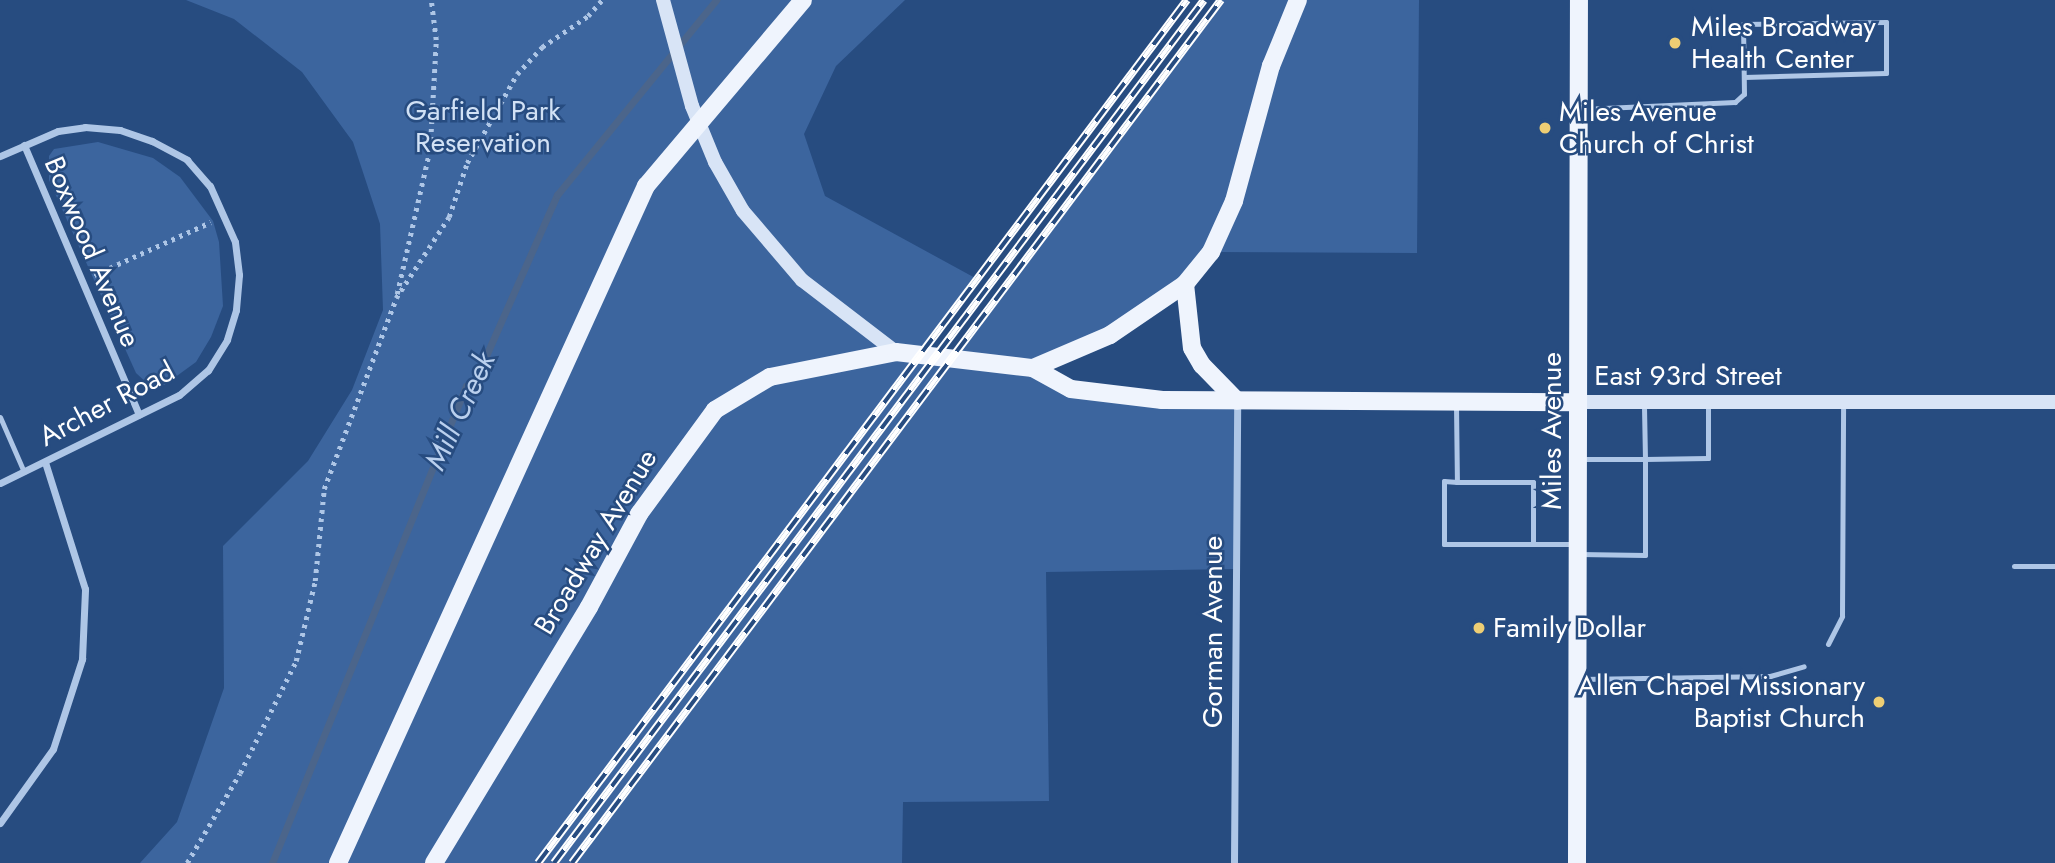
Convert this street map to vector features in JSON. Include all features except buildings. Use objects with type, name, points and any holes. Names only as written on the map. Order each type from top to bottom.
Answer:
[{"type":"main road","points":[[663,0],[692,106],[715,162],[743,211],[802,281],[896,352]]},
{"type":"main road","points":[[338,863],[479,562],[549,392],[646,186],[803,0]]},
{"type":"main road","name":"Broadway Avenue","points":[[434,863],[589,607],[639,514],[715,410],[770,377],[896,352],[1033,368],[1110,335],[1185,284],[1211,252],[1234,201],[1271,66],[1298,0]]},
{"type":"main road","name":"Miles Avenue","points":[[1577,863],[1579,0]]},
{"type":"main road","points":[[1185,284],[1192,348],[1202,365],[1237,401]]},
{"type":"main road","name":"East 93rd Street","points":[[1033,368],[1071,389],[1162,400],[2055,402]]},
{"type":"street","name":"Archer Road","points":[[0,156],[58,131],[85,127],[121,130],[152,141],[187,160],[224,211],[234,242],[239,275],[236,310],[227,340],[208,370],[188,386],[139,414],[0,483]]},
{"type":"street","name":"Boxwood Avenue","points":[[24,145],[139,414]]},
{"type":"street","name":"Gorman Avenue","points":[[1234,863],[1237,401]]},
{"type":"street","points":[[0,822],[53,750],[82,659],[85,589],[46,462]]},
{"type":"lane","points":[[1579,109],[1735,102],[1744,94],[1743,24],[1886,22],[1886,73],[1744,77]]},
{"type":"lane","points":[[1456,399],[1457,482]]},
{"type":"lane","points":[[1533,544],[1533,482],[1444,481],[1444,544],[1533,544],[1645,555],[1644,402]]},
{"type":"lane","points":[[1578,459],[1708,458],[1708,402]]},
{"type":"lane","points":[[1828,644],[1842,616],[1843,402]]},
{"type":"lane","points":[[0,417],[24,472]]},
{"type":"lane","points":[[2014,566],[2055,566]]},
{"type":"lane","points":[[1578,679],[1770,676],[1804,666]]},
{"type":"path","points":[[187,863],[240,773],[296,661],[315,581],[324,489],[396,298],[430,149],[436,40],[431,0]]},
{"type":"path","points":[[396,298],[449,217],[467,163],[517,74],[542,47],[589,16],[602,0]]},
{"type":"path","points":[[94,275],[213,221]]},
{"type":"green space","name":"Garfield Park Reservation","points":[[186,0],[905,0],[836,66],[804,134],[825,196],[977,279],[921,354],[949,360],[1221,0],[1419,0],[1417,253],[1211,252],[1185,284],[1033,368],[1071,389],[1237,401],[1234,569],[1046,572],[1049,801],[903,802],[902,863],[140,863],[177,822],[224,688],[223,546],[308,461],[352,390],[383,310],[380,224],[353,142],[302,72],[234,19]]},
{"type":"green space","points":[[98,142],[153,158],[180,177],[213,221],[219,242],[223,306],[211,337],[196,362],[163,386],[149,385],[136,373],[49,180],[49,156],[54,149]]},
{"type":"waterway","name":"Mill Creek","points":[[272,863],[466,386],[474,383],[557,195],[716,0]]},
{"type":"railway","points":[[538,863],[1187,0]]},
{"type":"railway","points":[[554,863],[1204,0]]},
{"type":"railway","points":[[572,863],[1221,0]]},
{"type":"place","name":"Miles Broadway Health Center","points":[[1675,43]]},
{"type":"place","name":"Miles Avenue Church of Christ","points":[[1545,128]]},
{"type":"place","name":"Family Dollar","points":[[1479,628]]},
{"type":"place","name":"Allen Chapel Missionary Baptist Church","points":[[1879,702]]}]
